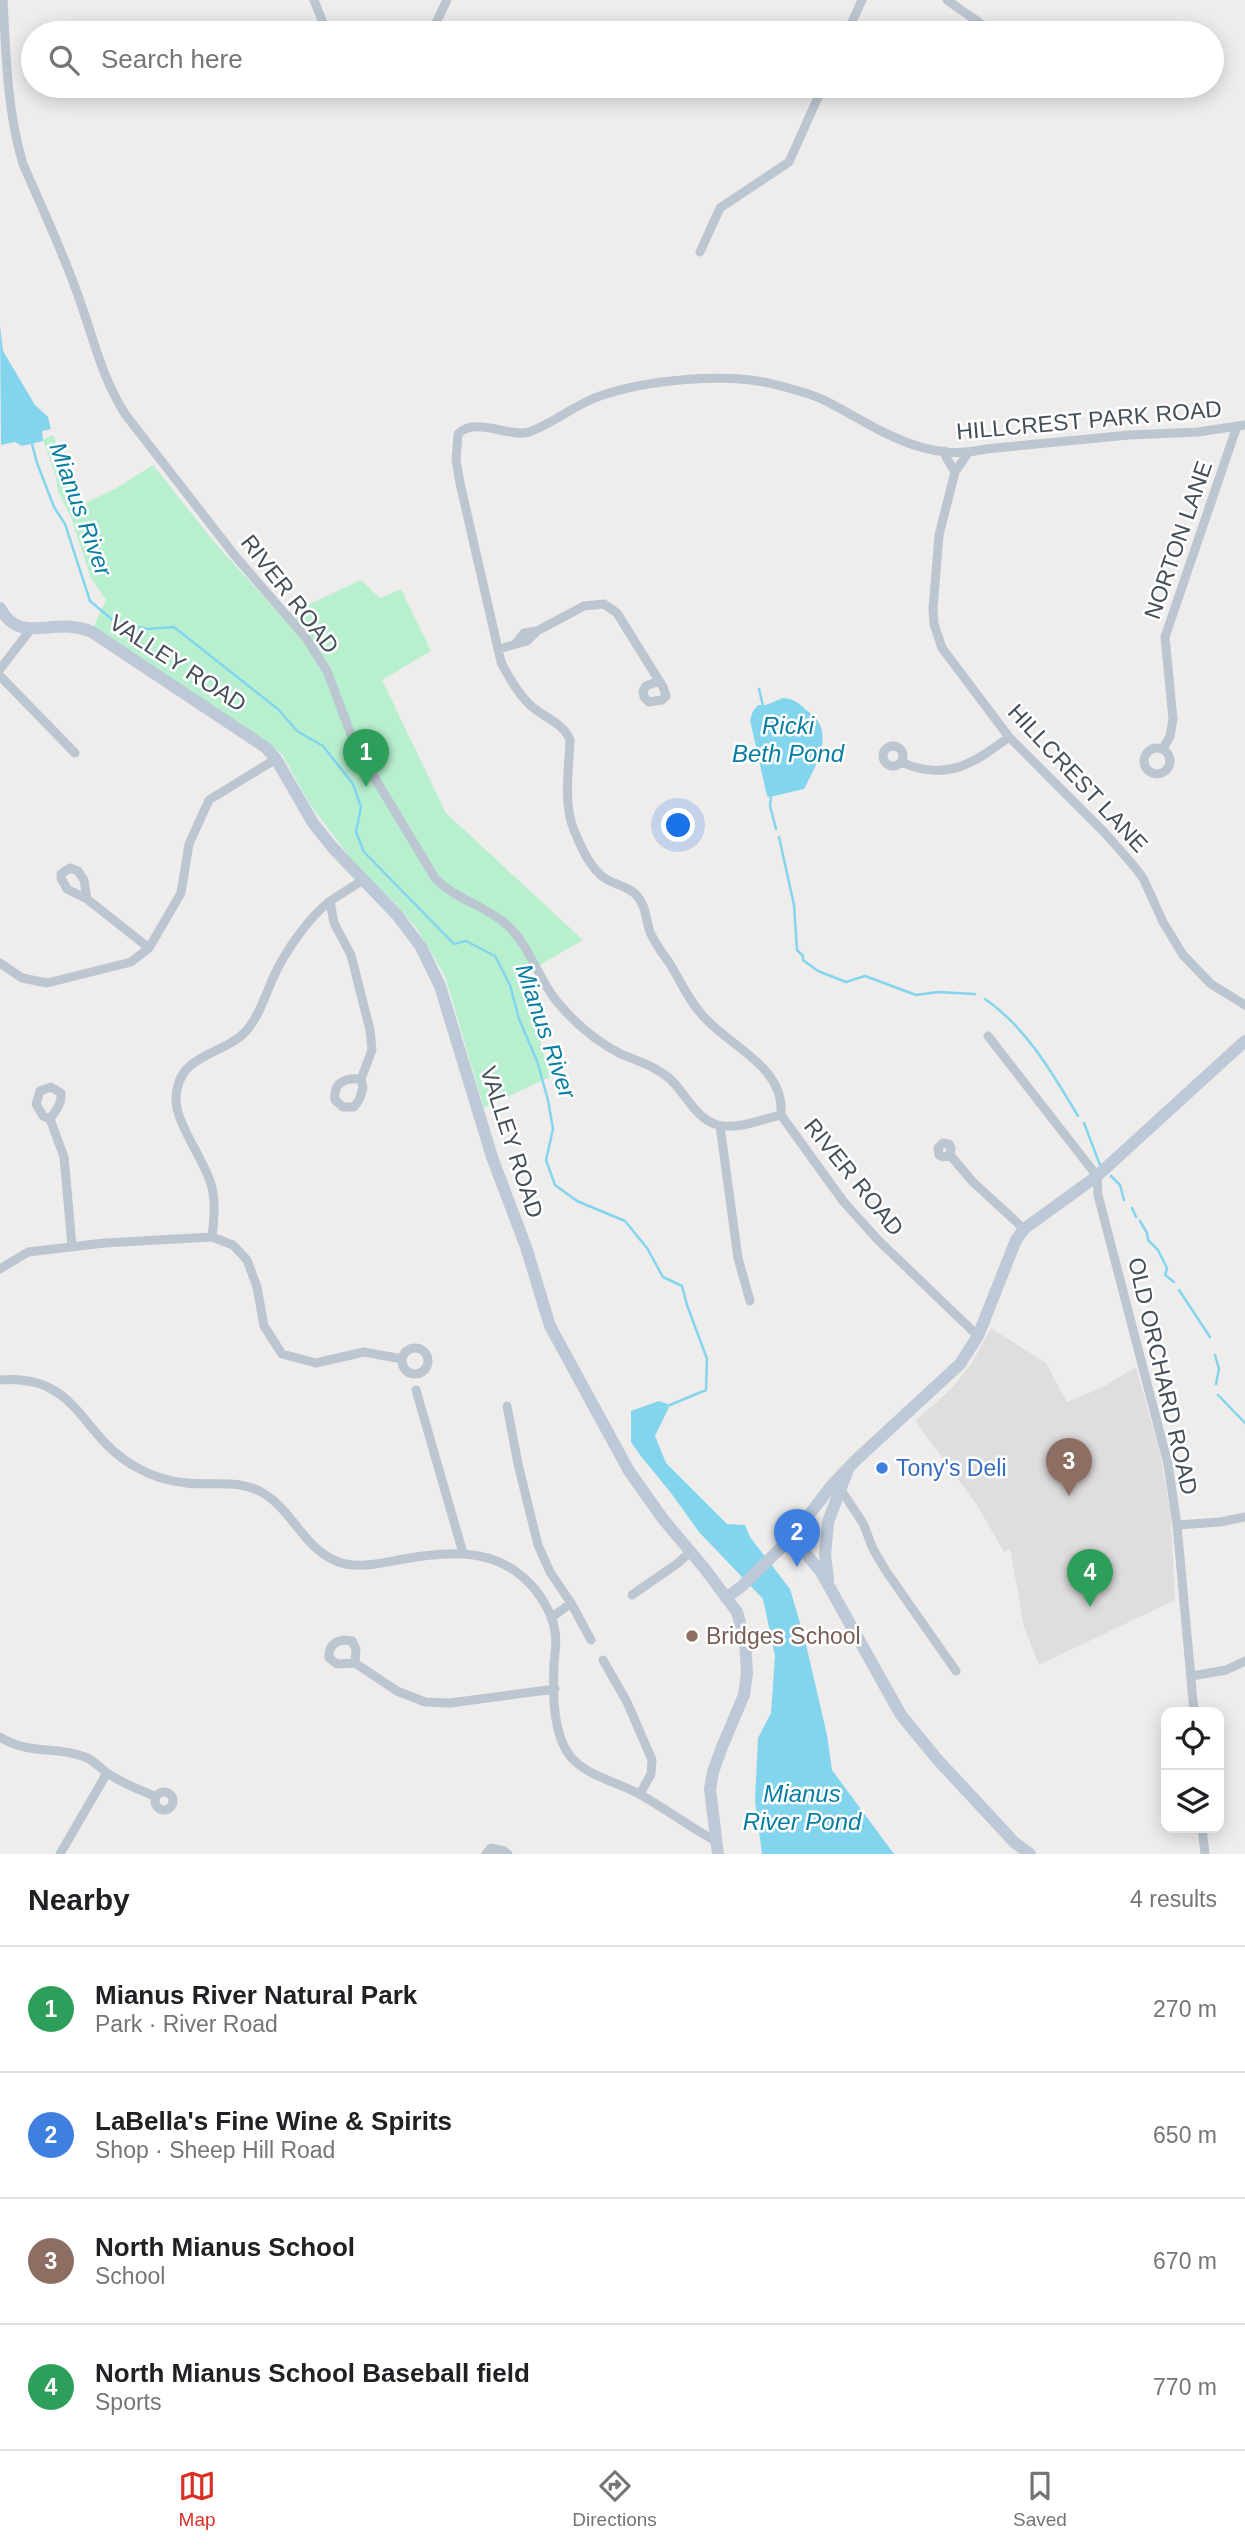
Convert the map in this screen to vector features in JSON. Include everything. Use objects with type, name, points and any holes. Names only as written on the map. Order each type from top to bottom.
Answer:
[{"type":"street","name":"RIVER ROAD","points":[[4,0],[12,120],[23,164],[81,303],[98,360],[110,389],[125,414],[236,556],[306,638],[327,671],[355,745],[435,878],[448,891],[490,913],[506,925],[518,938],[547,989],[575,1021],[608,1047],[661,1071],[708,1121],[720,1126],[737,1125],[781,1115],[843,1201],[878,1240],[978,1336]]},
{"type":"street","points":[[314,0],[322,21]]},
{"type":"street","points":[[437,21],[447,0]]},
{"type":"street","points":[[852,21],[862,0]]},
{"type":"street","points":[[947,0],[976,21]]},
{"type":"street","points":[[700,252],[720,208],[789,162],[818,98]]},
{"type":"street","name":"HILLCREST PARK ROAD","points":[[781,1115],[782,1103],[766,1072],[754,1058],[705,1019],[695,1006],[651,934],[640,900],[631,891],[604,877],[593,866],[569,816],[570,740],[566,730],[523,697],[508,675],[499,649],[471,536],[456,460],[456,438],[465,429],[526,433],[599,396],[657,383],[727,378],[772,383],[820,398],[904,443],[945,451],[968,453],[986,449],[1129,435],[1198,432],[1241,426]]},
{"type":"street","name":"NORTON LANE","points":[[1163,749],[1170,736],[1172,719],[1165,637],[1241,426]]},
{"type":"street","points":[[945,451],[955,472]]},
{"type":"street","name":"HILLCREST LANE","points":[[968,453],[955,472],[940,535],[933,609],[934,624],[942,648],[1009,737],[1133,864],[1143,878],[1173,941],[1196,970],[1216,988],[1245,1005]]},
{"type":"street","points":[[499,649],[527,641],[537,631],[584,606],[604,604],[617,613],[659,681]]},
{"type":"street","points":[[0,608],[9,622],[31,629],[0,670]]},
{"type":"street","name":"VALLEY ROAD","points":[[31,629],[69,625],[92,632],[265,747],[276,760],[313,822],[409,929],[421,947],[440,986],[492,1157],[526,1247],[550,1326],[629,1471],[663,1519],[737,1612],[742,1629],[747,1673],[744,1695],[713,1772],[710,1798],[718,1854]]},
{"type":"street","points":[[0,676],[75,753]]},
{"type":"street","points":[[901,762],[935,772],[962,768],[1009,737]]},
{"type":"street","points":[[0,963],[22,978],[47,983],[131,962],[149,948],[181,893],[189,844],[209,800],[276,760]]},
{"type":"street","points":[[212,1237],[214,1220],[211,1185],[176,1103],[178,1082],[193,1063],[245,1033],[258,1014],[274,975],[314,914],[363,880]]},
{"type":"street","points":[[87,899],[149,948]]},
{"type":"street","points":[[330,901],[334,923],[352,955],[370,1030],[372,1049],[361,1079]]},
{"type":"street","points":[[988,1036],[1097,1176]]},
{"type":"street","points":[[726,1598],[792,1537],[847,1470],[960,1364],[978,1336],[1016,1240],[1024,1229],[1097,1176],[1245,1041]]},
{"type":"street","points":[[50,1119],[64,1157],[72,1246]]},
{"type":"street","points":[[720,1126],[738,1258],[750,1301]]},
{"type":"street","points":[[950,1155],[972,1181],[1024,1229]]},
{"type":"street","name":"OLD ORCHARD ROAD","points":[[1097,1176],[1098,1195],[1168,1464],[1177,1525],[1194,1707]]},
{"type":"street","points":[[0,1269],[27,1252],[72,1246],[212,1237],[233,1245],[247,1260],[257,1287],[264,1326],[282,1354],[316,1363],[363,1352],[402,1359]]},
{"type":"street","points":[[0,1380],[21,1378],[53,1389],[122,1458],[146,1472],[166,1480],[249,1486],[262,1492],[285,1511],[323,1555],[346,1565],[463,1553],[489,1558],[513,1569],[533,1588],[551,1618],[556,1640],[557,1724],[569,1754],[592,1772],[640,1794],[716,1840]]},
{"type":"street","points":[[416,1390],[463,1553]]},
{"type":"street","points":[[507,1406],[538,1545],[550,1572],[591,1640]]},
{"type":"street","points":[[829,1587],[825,1555],[828,1522],[847,1470]]},
{"type":"street","points":[[841,1490],[863,1523],[873,1549],[886,1571],[956,1671]]},
{"type":"street","points":[[1177,1525],[1245,1517]]},
{"type":"street","points":[[792,1537],[821,1572],[901,1715],[937,1759],[1014,1842],[1030,1854]]},
{"type":"street","points":[[632,1595],[691,1551]]},
{"type":"street","points":[[551,1618],[571,1603]]},
{"type":"street","points":[[603,1660],[627,1702],[652,1760],[651,1774],[640,1794]]},
{"type":"street","points":[[1192,1676],[1226,1670],[1245,1661]]},
{"type":"street","points":[[355,1663],[382,1684],[425,1703],[450,1703],[555,1689]]},
{"type":"street","points":[[0,1737],[23,1748],[85,1757],[96,1762],[107,1773],[156,1797]]},
{"type":"street","points":[[60,1854],[107,1773]]},
{"type":"street","points":[[1203,1833],[1205,1854]]},
{"type":"street","points":[[486,1854],[491,1848],[508,1854]]},
{"type":"shaded area","points":[[991,1328],[1046,1363],[1067,1402],[1101,1388],[1136,1367],[1159,1449],[1171,1518],[1175,1600],[1039,1665],[1024,1627],[1010,1549],[1004,1552],[977,1505],[915,1421],[950,1390],[971,1364]]},
{"type":"green space","points":[[53,435],[80,505],[115,489],[153,465],[215,543],[282,617],[361,580],[380,598],[401,589],[431,651],[382,680],[446,813],[583,940],[516,979],[540,1040],[550,1077],[484,1108],[445,976],[417,929],[394,902],[361,872],[309,803],[282,754],[93,628],[106,600],[91,578],[72,520],[58,491],[56,476],[43,440]]},
{"type":"water","points":[[0,325],[3,351],[35,405],[48,417],[51,429],[42,431],[43,441],[22,446],[15,442],[1,445]]},
{"type":"water","name":"Ricki Beth Pond","points":[[783,698],[796,701],[817,720],[822,729],[822,747],[804,789],[770,797],[767,796],[750,720],[758,705],[766,705]]},
{"type":"water","name":"Mianus River Pond","points":[[659,1401],[670,1405],[655,1436],[666,1463],[727,1524],[745,1525],[750,1537],[790,1589],[805,1640],[827,1735],[832,1770],[894,1854],[762,1854],[755,1801],[758,1738],[771,1713],[775,1656],[763,1599],[699,1532],[631,1442],[631,1411]]},
{"type":"waterway","name":"Mianus River","points":[[31,440],[54,507],[65,524],[90,601],[114,621],[147,629],[174,627],[279,710],[297,731],[323,746],[353,784],[361,807],[356,832],[364,852],[454,944],[466,941],[495,956],[510,985],[519,1019],[537,1061],[548,1100],[553,1129],[546,1160],[555,1185],[577,1201],[625,1221],[647,1248],[663,1277],[682,1286],[707,1359],[706,1390],[670,1405]]},
{"type":"waterway","points":[[759,689],[763,706]]},
{"type":"waterway","points":[[771,796],[770,806],[776,829]]},
{"type":"waterway","points":[[779,837],[794,905],[797,950],[803,960],[818,971],[846,982],[865,976],[916,995],[938,992],[975,994]]},
{"type":"waterway","points":[[985,999],[1000,1010],[1026,1037],[1078,1116]]},
{"type":"waterway","points":[[1084,1123],[1100,1165]]},
{"type":"waterway","points":[[1111,1176],[1120,1185],[1124,1200]]},
{"type":"waterway","points":[[1132,1208],[1136,1217]]},
{"type":"waterway","points":[[1140,1221],[1148,1240],[1158,1250],[1167,1268],[1165,1275],[1174,1282]]},
{"type":"waterway","points":[[1179,1290],[1210,1337]]},
{"type":"waterway","points":[[1215,1355],[1219,1369],[1216,1384]]},
{"type":"waterway","points":[[1218,1395],[1245,1423]]},
{"type":"place","name":"Mianus River Natural Park","points":[[366,787]]},
{"type":"place","name":"Tony's Deli","points":[[882,1468]]},
{"type":"place","name":"North Mianus School","points":[[1069,1496]]},
{"type":"place","name":"LaBella's Fine Wine & Spirits","points":[[797,1567]]},
{"type":"place","name":"North Mianus School Baseball field","points":[[1090,1607]]},
{"type":"place","name":"Bridges School","points":[[692,1636]]}]
